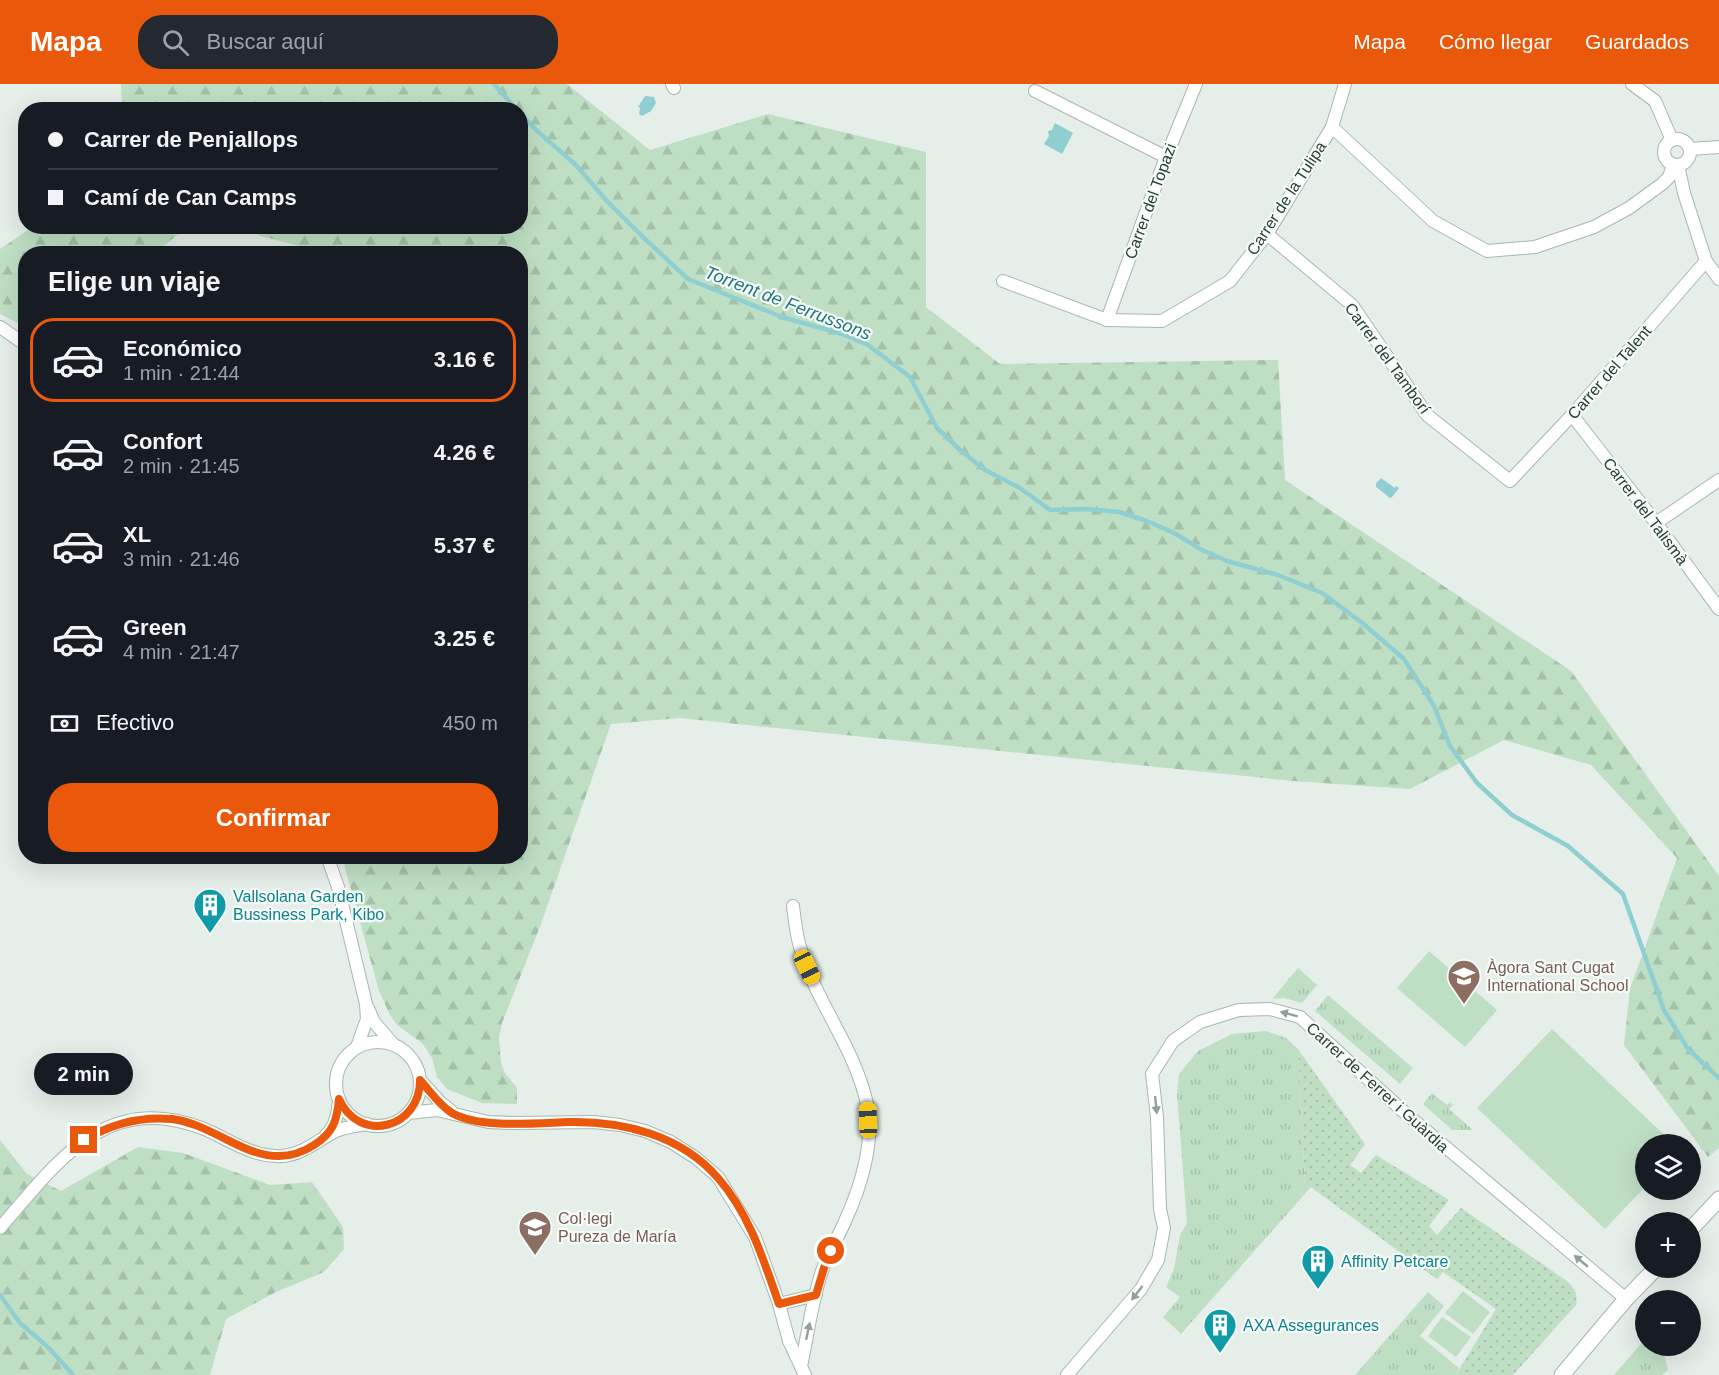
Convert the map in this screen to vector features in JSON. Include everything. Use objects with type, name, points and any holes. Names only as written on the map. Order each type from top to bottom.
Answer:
[{"type":"street","name":"Carrer del Topazi","points":[[1107,320],[1166,157],[1196,84]]},
{"type":"street","name":"Carrer de la Tulipa","points":[[1003,281],[1107,320],[1162,321],[1230,281],[1267,234],[1332,127],[1345,84]]},
{"type":"street","points":[[1632,84],[1655,100],[1672,140]]},
{"type":"street","points":[[1035,91],[1166,157]]},
{"type":"street","points":[[1332,127],[1433,221],[1487,251],[1535,247],[1594,227],[1629,208],[1662,184],[1676,165],[1689,158],[1690,149],[1682,140],[1672,140],[1666,144],[1664,152],[1666,159],[1676,165],[1706,261],[1719,279]]},
{"type":"street","points":[[1690,149],[1719,147]]},
{"type":"street","name":"Carrer del Tamborí","points":[[1267,234],[1352,305],[1427,415],[1510,481]]},
{"type":"street","name":"Carrer del Talent","points":[[1510,481],[1572,415],[1706,261]]},
{"type":"street","points":[[0,327],[18,339]]},
{"type":"street","name":"Carrer del Talismà","points":[[1572,415],[1719,609]]},
{"type":"street","points":[[1656,523],[1719,480]]},
{"type":"street","points":[[330,864],[338,887],[366,1004],[367,1019],[357,1047]]},
{"type":"street","points":[[793,906],[804,959],[862,1082],[868,1107],[869,1134],[860,1180],[847,1217],[824,1268],[816,1295],[803,1370]]},
{"type":"street","points":[[366,1004],[374,1022],[393,1044]]},
{"type":"street","name":"Carrer de Ferrer i Guàrdia","points":[[1067,1375],[1141,1289],[1158,1260],[1164,1228],[1160,1209],[1157,1117],[1152,1074],[1173,1041],[1200,1022],[1239,1011],[1270,1009],[1300,1017],[1404,1112],[1626,1299]]},
{"type":"street","points":[[324,1138],[332,1130],[338,1112],[339,1099],[336,1088],[338,1072],[345,1058],[357,1047],[377,1041],[393,1044],[414,1060],[420,1080],[418,1098],[408,1113]]},
{"type":"street","points":[[420,1080],[453,1113]]},
{"type":"street","points":[[339,1099],[352,1117],[367,1124]]},
{"type":"street","points":[[0,1228],[58,1161],[84,1140],[100,1130],[141,1119],[174,1120],[212,1132],[250,1151],[283,1156],[311,1147],[346,1127],[389,1124],[408,1113],[437,1110],[488,1122],[513,1124],[594,1122],[620,1125],[645,1131],[671,1142],[696,1158],[718,1178],[755,1237],[779,1304],[789,1341],[803,1370]]},
{"type":"street","points":[[1701,1218],[1719,1199]]},
{"type":"street","points":[[1562,1375],[1646,1278]]},
{"type":"street","points":[[779,1304],[816,1295]]},
{"type":"green space","points":[[121,84],[567,84],[650,150],[768,114],[926,152],[926,307],[1000,364],[1278,360],[1285,480],[1571,671],[1719,876],[1719,1148],[1708,1157],[1701,1148],[1701,1134],[1691,1134],[1624,1045],[1630,989],[1677,858],[1591,765],[1504,740],[1410,789],[1293,781],[680,718],[611,724],[541,924],[502,1023],[499,1038],[501,1063],[505,1073],[517,1088],[517,1104],[482,1103],[447,1089],[437,1077],[432,1058],[422,1043],[397,1025],[379,991],[344,864],[528,864],[528,246],[299,246],[256,234],[528,234],[528,102],[122,102]]},
{"type":"green space","points":[[22,234],[178,234],[164,246],[18,246],[18,323],[0,314],[0,249]]},
{"type":"green space","points":[[1429,951],[1497,1010],[1465,1047],[1397,988]]},
{"type":"green space","points":[[1298,968],[1317,985],[1302,1003],[1284,998],[1272,999]]},
{"type":"green space","points":[[1328,995],[1413,1068],[1400,1084],[1315,1011]]},
{"type":"green space","points":[[1552,1029],[1663,1134],[1635,1134],[1635,1198],[1605,1229],[1477,1108]]},
{"type":"green space","points":[[1266,1031],[1286,1038],[1298,1049],[1305,1183],[1311,1187],[1181,1334],[1163,1317],[1180,1297],[1166,1287],[1174,1269],[1180,1235],[1187,1223],[1177,1094],[1179,1074],[1198,1051],[1232,1034]]},
{"type":"green space","points":[[1298,1049],[1365,1144],[1350,1165],[1361,1173],[1376,1155],[1449,1200],[1429,1226],[1437,1235],[1461,1208],[1567,1281],[1574,1289],[1577,1297],[1576,1305],[1513,1375],[1456,1375],[1496,1309],[1443,1272],[1437,1279],[1305,1183]]},
{"type":"green space","points":[[1432,1093],[1447,1105],[1450,1102],[1453,1105],[1449,1109],[1473,1130],[1452,1130],[1423,1104]]},
{"type":"green space","points":[[0,1140],[27,1174],[61,1191],[138,1147],[183,1153],[270,1185],[312,1182],[343,1227],[344,1249],[324,1272],[276,1292],[226,1319],[210,1375],[0,1375]]},
{"type":"green space","points":[[1463,1291],[1490,1312],[1473,1334],[1445,1313]]},
{"type":"green space","points":[[1428,1292],[1444,1306],[1420,1336],[1459,1368],[1456,1375],[1355,1375]]},
{"type":"green space","points":[[1442,1317],[1471,1337],[1456,1357],[1428,1336]]},
{"type":"green space","points":[[1635,1351],[1635,1356],[1664,1356],[1668,1370],[1662,1375],[1614,1375]]},
{"type":"water","points":[[645,96],[654,97],[656,103],[651,111],[642,116],[639,114],[640,108],[638,107]]},
{"type":"water","points":[[1055,123],[1073,133],[1062,154],[1044,144],[1049,136],[1048,131],[1052,130]]},
{"type":"water","points":[[1381,478],[1395,488],[1396,486],[1399,488],[1392,497],[1390,498],[1376,487],[1376,483]]},
{"type":"waterway","name":"Torrent de Ferrussons","points":[[494,84],[510,102]]},
{"type":"waterway","name":"Torrent de Ferrussons","points":[[528,121],[576,165],[605,199],[688,279],[782,317],[842,334],[868,345],[910,377],[937,428],[960,450],[985,470],[1020,488],[1050,510],[1087,509],[1119,512],[1147,521],[1227,561],[1278,575],[1322,593],[1361,622],[1404,659],[1434,706],[1450,746],[1477,783],[1512,815],[1568,846],[1623,894],[1664,1010],[1688,1049],[1719,1078]]},
{"type":"waterway","points":[[0,1295],[20,1323],[50,1349],[73,1375]]},
{"type":"place","name":"Vallsolana Garden Bussiness Park, Kibo","points":[[210,934]]},
{"type":"place","name":"Àgora Sant Cugat International School","points":[[1464,1005]]},
{"type":"place","name":"Col·legi Pureza de María","points":[[535,1256]]},
{"type":"place","name":"Affinity Petcare","points":[[1318,1290]]},
{"type":"place","name":"AXA Assegurances","points":[[1220,1354]]},
{"type":"route","points":[[84,1140],[100,1130],[141,1119],[174,1120],[212,1132],[250,1151],[283,1156],[311,1147],[332,1130],[338,1112],[339,1099],[352,1117],[367,1124],[378,1126],[400,1120],[414,1106],[418,1098],[420,1080],[453,1113],[465,1117],[513,1124],[594,1122],[620,1125],[645,1131],[671,1142],[696,1158],[718,1178],[734,1201],[755,1237],[779,1304],[816,1295],[831,1251]]}]
